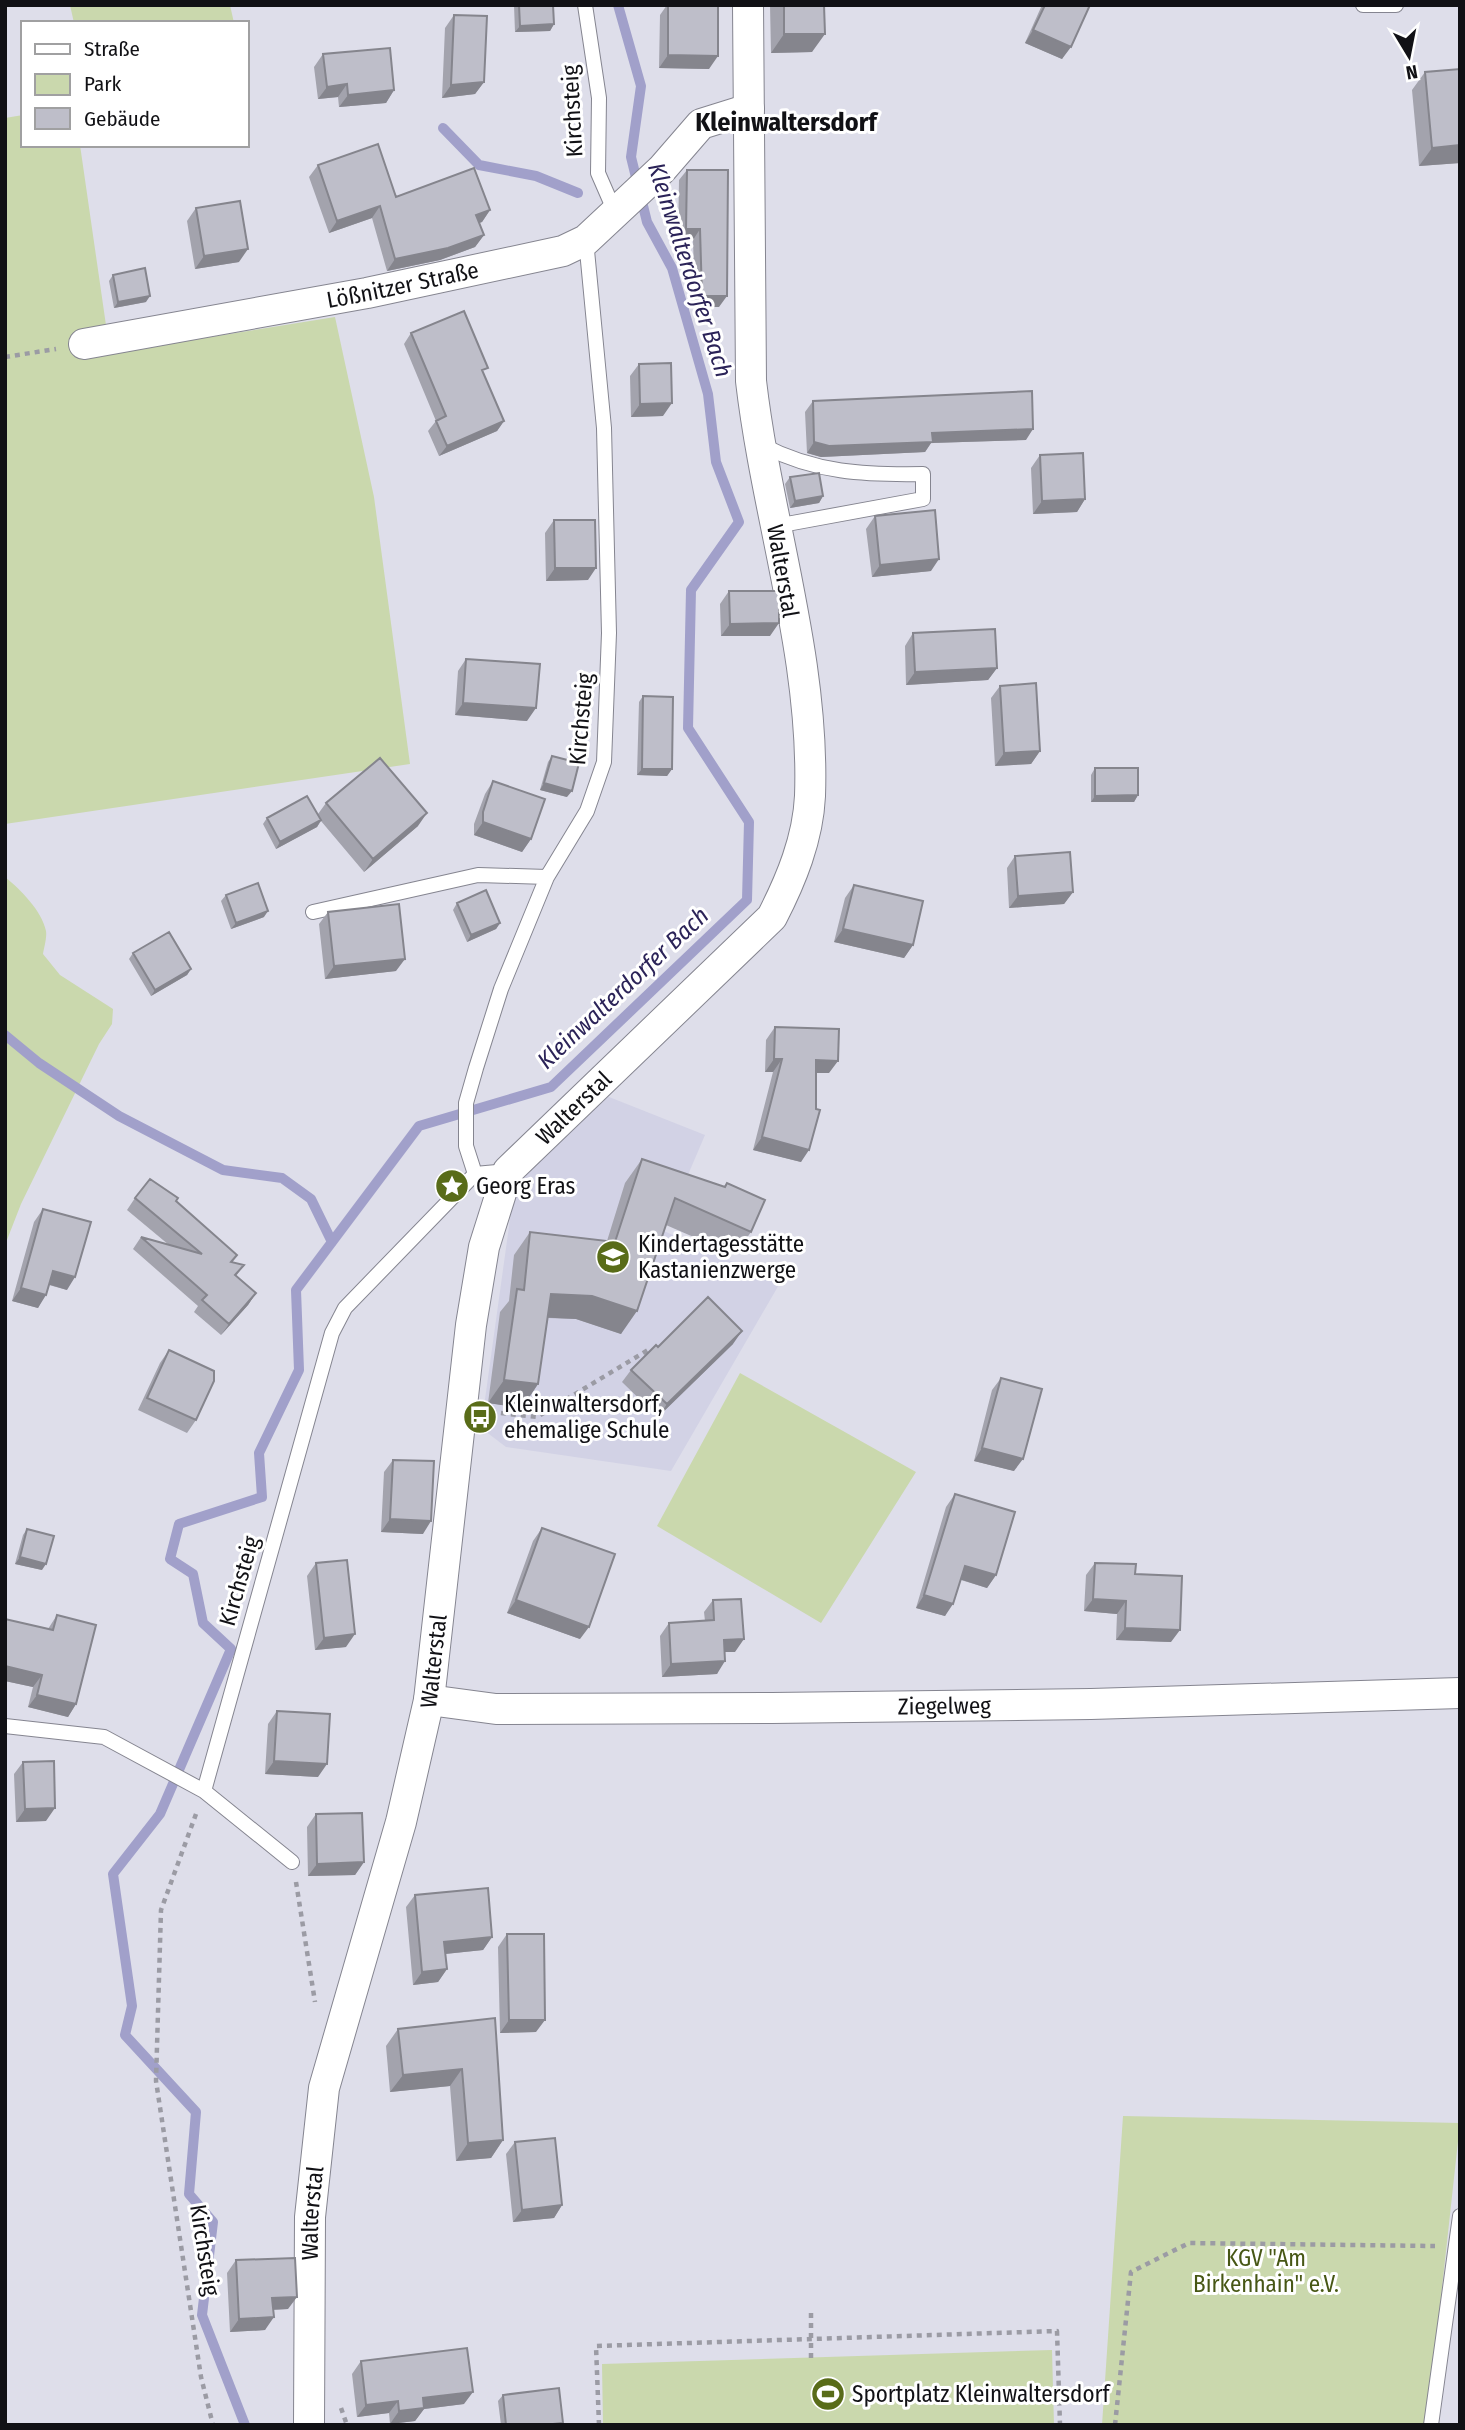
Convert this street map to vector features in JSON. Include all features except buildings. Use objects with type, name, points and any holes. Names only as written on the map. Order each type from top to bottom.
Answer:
[{"type":"street","name":"Walterstal","points":[[309,2425],[310,2217],[324,2088],[401,1822],[429,1700],[462,1409],[484,1247],[508,1171],[772,917],[791,880],[810,797],[806,698],[776,526],[758,442],[751,381],[748,5]]},
{"type":"street","name":"Lößnitzer Straße","points":[[84,344],[367,293],[563,251],[586,240],[662,169],[701,124],[749,109]]},
{"type":"street","name":"Ziegelweg","points":[[429,1700],[496,1709],[772,1708],[1091,1704],[1460,1693]]},
{"type":"lane","name":"Kirchsteig","points":[[585,5],[599,98],[598,173],[623,205]]},
{"type":"lane","points":[[1363,5],[1396,5]]},
{"type":"lane","name":"Kirchsteig","points":[[199,1789],[332,1333],[345,1308],[475,1174],[466,1146],[466,1103],[502,989],[547,877],[587,810],[604,762],[609,633],[604,428],[586,240]]},
{"type":"lane","points":[[758,442],[792,461],[820,468],[882,475],[923,474],[923,499],[776,526]]},
{"type":"lane","points":[[313,912],[478,875],[547,877]]},
{"type":"lane","points":[[475,1174],[508,1171]]},
{"type":"lane","points":[[5,1726],[104,1737],[199,1789],[292,1861]]},
{"type":"lane","points":[[1431,2425],[1453,2247],[1460,2216]]},
{"type":"path","points":[[5,357],[84,344]]},
{"type":"path","points":[[462,1409],[537,1417],[648,1350],[658,1356]]},
{"type":"path","name":"Kirchsteig","points":[[199,1789],[160,1910],[155,2050],[156,2081],[201,2377],[214,2425]]},
{"type":"path","points":[[292,1861],[317,2013],[335,2047]]},
{"type":"path","points":[[1115,2425],[1130,2272],[1189,2244],[1453,2247]]},
{"type":"path","points":[[811,2312],[811,2358]]},
{"type":"path","points":[[599,2425],[596,2346],[1057,2331],[1060,2425]]},
{"type":"shaded area","name":"Kindertagesstätte Kastanienzwerge","points":[[599,1093],[705,1135],[664,1231],[780,1283],[671,1471],[506,1447],[481,1428],[516,1176]]},
{"type":"green space","points":[[70,5],[230,5],[234,21],[74,21]]},
{"type":"green space","points":[[21,115],[21,147],[80,147],[110,353],[335,317],[374,497],[410,764],[5,824],[5,118]]},
{"type":"green space","points":[[5,877],[24,895],[44,923],[46,940],[43,954],[60,975],[113,1009],[112,1024],[99,1044],[21,1204],[5,1245]]},
{"type":"green space","points":[[740,1373],[916,1472],[821,1623],[657,1526]]},
{"type":"green space","name":"KGV \"Am Birkenhain\" e.V.","points":[[1123,2116],[1460,2123],[1427,2425],[1102,2425]]},
{"type":"green space","name":"Sportplatz Kleinwaltersdorf","points":[[1052,2350],[1054,2425],[603,2425],[602,2364]]},
{"type":"waterway","name":"Kleinwalterdorfer Bach","points":[[245,2425],[202,2315],[213,2222],[189,2194],[196,2112],[125,2035],[132,2006],[113,1874],[160,1814],[231,1649],[203,1623],[193,1574],[170,1559],[179,1524],[262,1497],[259,1453],[299,1370],[296,1290],[419,1126],[551,1087],[747,900],[749,822],[688,728],[691,590],[739,522],[716,462],[708,394],[672,268],[647,222],[631,157],[641,86],[618,5]]},
{"type":"waterway","points":[[443,128],[479,165],[536,176],[578,193]]},
{"type":"waterway","points":[[5,1035],[39,1063],[119,1116],[223,1170],[282,1178],[311,1199],[332,1242]]},
{"type":"place","name":"Georg Eras","points":[[452,1186]]},
{"type":"place","name":"Kindertagesstätte Kastanienzwerge","points":[[613,1257]]},
{"type":"place","name":"Kleinwaltersdorf, ehemalige Schule","points":[[480,1417]]},
{"type":"place","name":"Sportplatz Kleinwaltersdorf","points":[[828,2394]]},
{"type":"district","name":"Kleinwaltersdorf","points":[[786,122]]}]
